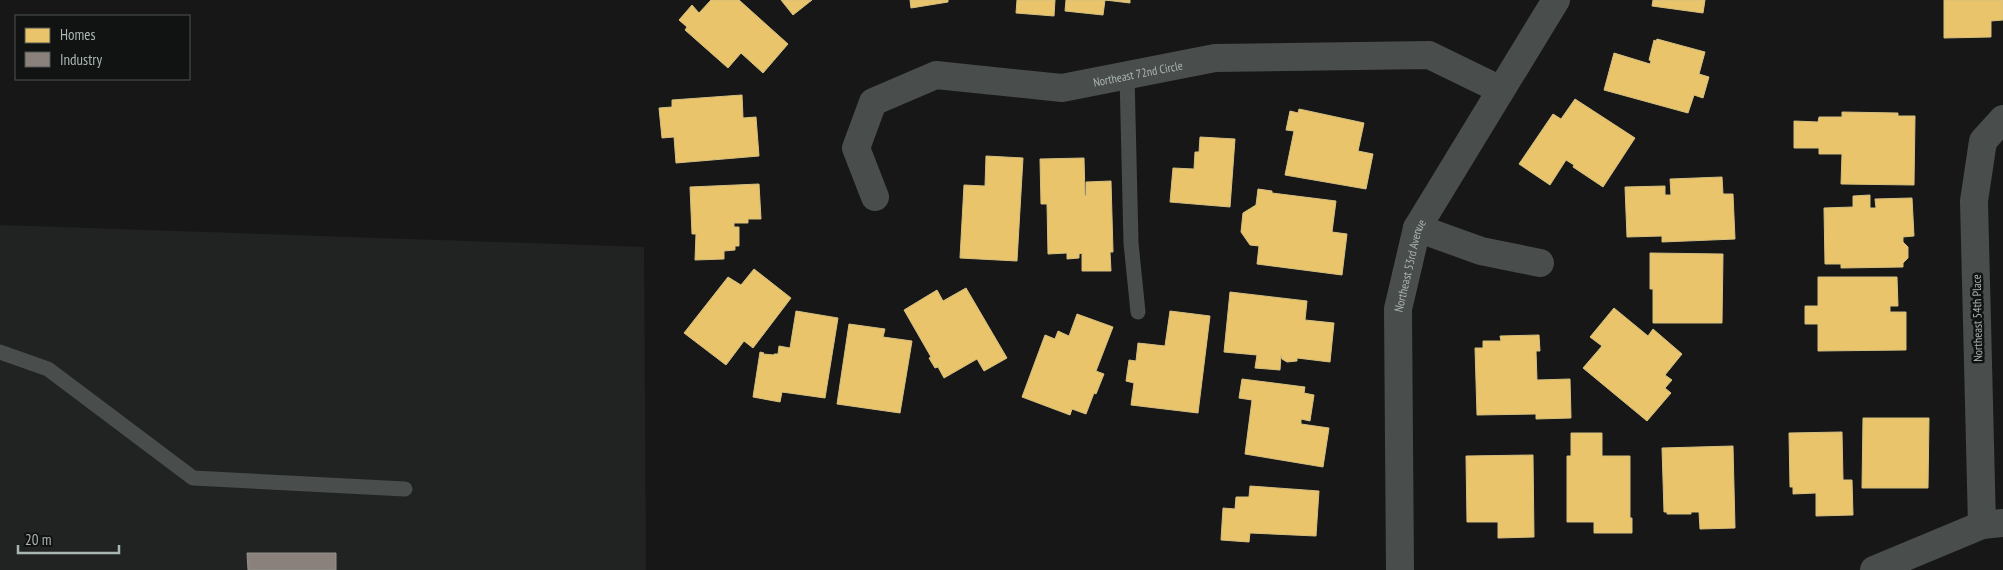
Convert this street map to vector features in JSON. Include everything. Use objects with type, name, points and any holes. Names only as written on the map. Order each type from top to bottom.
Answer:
[{"type":"street","name":"Northeast 53rd Avenue","points":[[1400,570],[1398,309],[1417,228],[1556,0]]},
{"type":"street","name":"Northeast 72nd Circle","points":[[875,197],[856,148],[873,102],[936,75],[1062,88],[1215,58],[1430,54],[1501,90]]},
{"type":"street","name":"Northeast 54th Place","points":[[1992,524],[1974,201],[1983,141],[2003,119]]},
{"type":"street","points":[[1417,228],[1481,251],[1540,263]]},
{"type":"street","points":[[1874,570],[1992,524]]},
{"type":"lane","points":[[1127,76],[1131,244],[1138,312]]},
{"type":"lane","points":[[0,352],[48,369],[193,478],[405,489]]},
{"type":"shaded area","points":[[0,225],[644,247],[646,570],[0,570]]},
{"type":"building: Homes","points":[[711,0],[739,0],[788,44],[763,73],[741,53],[728,68],[685,30],[687,27],[679,20],[692,5],[699,13]]},
{"type":"building: Homes","points":[[781,0],[812,0],[793,15]]},
{"type":"building: Homes","points":[[910,0],[948,0],[948,2],[911,8]]},
{"type":"building: Homes","points":[[1017,0],[1055,0],[1054,16],[1016,13]]},
{"type":"building: Homes","points":[[1066,0],[1105,0],[1103,15],[1065,11]]},
{"type":"building: Homes","points":[[1105,0],[1130,0],[1130,3]]},
{"type":"building: Homes","points":[[1653,0],[1705,0],[1703,13],[1652,6]]},
{"type":"building: Homes","points":[[1944,0],[2003,0],[2003,20],[1991,21],[1991,37],[1944,38]]},
{"type":"building: Homes","points":[[1657,39],[1705,52],[1699,74],[1709,77],[1703,98],[1694,95],[1688,113],[1604,90],[1614,53],[1650,64],[1651,61],[1649,60],[1654,40],[1656,41]]},
{"type":"building: Homes","points":[[742,95],[743,118],[756,117],[759,156],[676,163],[674,137],[662,138],[659,108],[672,107],[672,100]]},
{"type":"building: Homes","points":[[1575,99],[1635,138],[1603,187],[1573,167],[1574,165],[1566,160],[1550,185],[1519,164],[1553,114],[1561,119]]},
{"type":"building: Homes","points":[[1299,109],[1364,123],[1358,151],[1373,154],[1366,189],[1285,175],[1294,131],[1286,130],[1290,111],[1298,113]]},
{"type":"building: Homes","points":[[1842,112],[1898,113],[1898,116],[1915,116],[1914,185],[1841,184],[1842,154],[1819,154],[1819,148],[1794,148],[1794,121],[1818,122],[1819,117],[1842,117]]},
{"type":"building: Homes","points":[[1200,137],[1235,139],[1230,207],[1170,202],[1173,168],[1194,169],[1195,152],[1199,152]]},
{"type":"building: Homes","points":[[986,156],[1023,158],[1017,261],[960,258],[964,185],[985,186]]},
{"type":"building: Homes","points":[[1084,158],[1085,196],[1086,182],[1111,181],[1113,252],[1110,252],[1111,271],[1082,271],[1082,253],[1079,254],[1079,258],[1067,259],[1067,253],[1048,254],[1047,204],[1041,204],[1040,159]]},
{"type":"building: Homes","points":[[1722,177],[1723,194],[1733,194],[1735,239],[1662,242],[1662,236],[1627,237],[1625,187],[1665,186],[1665,195],[1671,195],[1670,179]]},
{"type":"building: Homes","points":[[759,184],[761,219],[748,219],[748,223],[734,223],[734,227],[739,227],[739,246],[735,246],[735,250],[724,251],[724,259],[695,260],[696,234],[692,234],[690,187]]},
{"type":"building: Homes","points":[[1258,189],[1272,191],[1272,193],[1336,201],[1332,232],[1347,234],[1342,275],[1257,264],[1259,246],[1250,245],[1241,232],[1243,213],[1256,205]]},
{"type":"building: Homes","points":[[1870,195],[1870,208],[1876,208],[1875,199],[1912,198],[1914,236],[1903,237],[1903,242],[1908,247],[1908,258],[1903,263],[1903,267],[1841,268],[1841,264],[1825,264],[1824,208],[1853,207],[1853,196]]},
{"type":"building: Homes","points":[[1650,253],[1723,254],[1722,323],[1653,323],[1653,289],[1650,289]]},
{"type":"building: Homes","points":[[754,269],[791,298],[753,348],[744,341],[726,365],[684,333],[728,277],[741,285]]},
{"type":"building: Homes","points":[[1818,277],[1897,277],[1898,306],[1890,306],[1890,312],[1906,312],[1906,350],[1818,351],[1818,324],[1805,324],[1805,306],[1818,306]]},
{"type":"building: Homes","points":[[966,288],[1007,358],[984,371],[977,359],[944,378],[938,367],[935,368],[929,358],[931,357],[904,310],[937,290],[943,301]]},
{"type":"building: Homes","points":[[1230,292],[1307,301],[1305,320],[1334,323],[1330,362],[1297,358],[1297,361],[1287,362],[1282,359],[1281,355],[1280,370],[1255,368],[1257,355],[1224,352]]},
{"type":"building: Homes","points":[[1614,308],[1648,336],[1653,329],[1682,354],[1665,375],[1672,380],[1665,388],[1671,393],[1647,421],[1583,368],[1602,346],[1590,337]]},
{"type":"building: Homes","points":[[796,311],[838,318],[825,398],[782,392],[780,402],[753,397],[760,352],[774,355],[778,354],[779,346],[790,348]]},
{"type":"building: Homes","points":[[1170,311],[1210,316],[1198,413],[1131,405],[1134,383],[1126,381],[1129,360],[1136,361],[1138,343],[1165,346]]},
{"type":"building: Homes","points":[[1077,314],[1113,327],[1096,371],[1104,374],[1096,394],[1094,393],[1086,414],[1072,409],[1070,415],[1022,397],[1045,335],[1055,339],[1058,331],[1069,336]]},
{"type":"building: Homes","points":[[849,324],[885,329],[883,337],[912,341],[900,413],[837,404]]},
{"type":"building: Homes","points":[[1539,335],[1540,351],[1536,351],[1537,380],[1570,379],[1571,418],[1536,419],[1536,414],[1477,415],[1475,348],[1483,348],[1483,341],[1501,341],[1500,336]]},
{"type":"building: Homes","points":[[1242,379],[1305,387],[1304,393],[1314,395],[1310,421],[1301,419],[1301,424],[1329,428],[1323,467],[1245,454],[1252,400],[1239,398]]},
{"type":"building: Homes","points":[[1863,418],[1929,418],[1928,488],[1862,488]]},
{"type":"building: Homes","points":[[1842,432],[1843,480],[1852,480],[1853,515],[1816,516],[1816,493],[1793,494],[1793,487],[1790,487],[1789,433]]},
{"type":"building: Homes","points":[[1571,433],[1602,433],[1602,456],[1630,456],[1630,518],[1632,518],[1632,533],[1594,533],[1594,522],[1567,522],[1567,456],[1571,456]]},
{"type":"building: Homes","points":[[1733,446],[1735,528],[1700,529],[1699,512],[1667,514],[1667,512],[1664,512],[1662,448]]},
{"type":"building: Homes","points":[[1533,455],[1534,537],[1498,538],[1498,522],[1467,522],[1466,456]]},
{"type":"building: Homes","points":[[1250,486],[1319,491],[1316,536],[1250,533],[1249,542],[1221,540],[1223,508],[1235,509],[1236,497],[1249,497]]},
{"type":"building: Industry","points":[[247,553],[336,553],[336,570],[248,570]]}]
